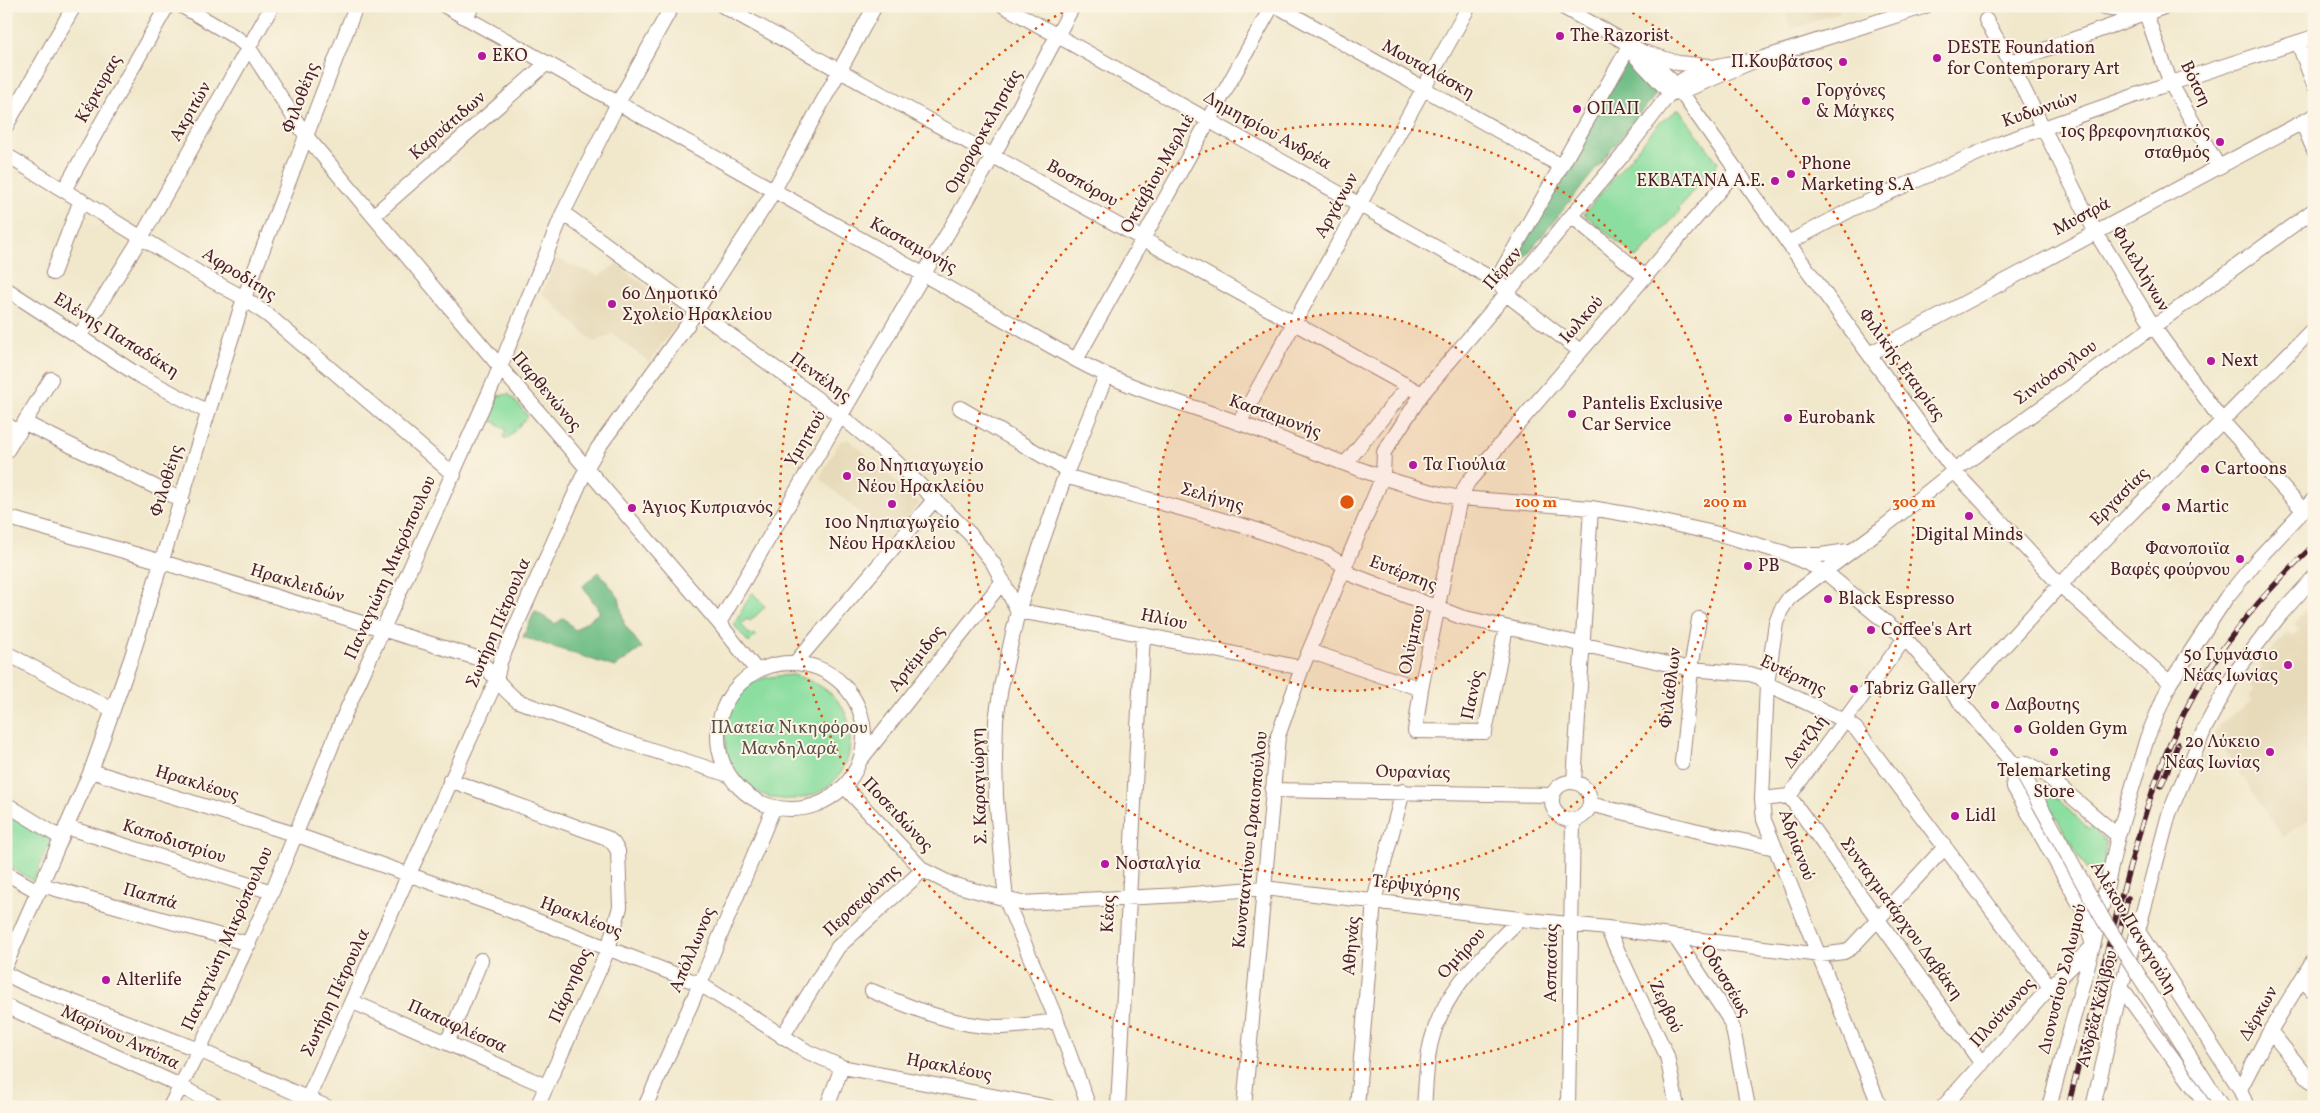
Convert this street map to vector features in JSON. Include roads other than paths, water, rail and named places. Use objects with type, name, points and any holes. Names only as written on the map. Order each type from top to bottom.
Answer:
[{"type":"street","points":[[6,126],[74,6]]},
{"type":"street","name":"Κέρκυρας","points":[[64,190],[167,6]]},
{"type":"street","points":[[182,6],[237,38],[249,48]]},
{"type":"street","name":"Ακριτών","points":[[79,337],[142,236],[272,6]]},
{"type":"street","name":"Φιλοθέης","points":[[6,964],[91,771],[162,562],[244,298],[356,6]]},
{"type":"street","name":"Κασταμονής","points":[[445,6],[469,12],[547,63],[1106,376],[1382,476]]},
{"type":"street","name":"Παναγιώτη Μικρόπουλου","points":[[199,1050],[272,892],[294,834],[454,475],[563,213],[618,103],[672,6]]},
{"type":"street","name":"Βοσπόρου","points":[[723,6],[1422,394]]},
{"type":"street","name":"Σωτήρη Πέτρουλα","points":[[308,1098],[496,681],[500,662],[586,469],[598,448],[696,310],[774,190],[875,6]]},
{"type":"street","name":"Δημητρίου Ανδρέα","points":[[1004,6],[1496,281],[1501,285],[1506,294],[1580,351]]},
{"type":"street","name":"Ομορφοκκλησιάς","points":[[925,274],[993,156],[1073,6]]},
{"type":"street","name":"Οκτάβιου Μερλιέ","points":[[1076,360],[1272,6]]},
{"type":"street","name":"Μουταλάσκη","points":[[1277,6],[1561,166]]},
{"type":"street","name":"Αργάνων","points":[[1239,423],[1469,6]]},
{"type":"street","points":[[1561,6],[1635,48],[1678,63],[1722,66]]},
{"type":"street","points":[[1676,90],[1754,61],[1926,6]]},
{"type":"street","points":[[2100,6],[2146,14]]},
{"type":"street","points":[[2010,62],[2167,6]]},
{"type":"street","name":"Βότση","points":[[2146,14],[2172,84],[2218,166]]},
{"type":"street","name":"Φιλελλήνων","points":[[1986,20],[2010,62],[2095,232],[2153,326],[2222,421],[2302,510]]},
{"type":"street","name":"Κυδωνιών","points":[[1788,243],[1856,207],[2001,143],[2314,37]]},
{"type":"street","points":[[2298,42],[2312,78]]},
{"type":"street","name":"Παρθενώνος","points":[[249,48],[306,136],[586,469],[719,623],[757,672]]},
{"type":"street","name":"Φιλικής Εταιρίας","points":[[1635,48],[1676,90],[1737,170],[1954,470],[2060,585],[2170,683]]},
{"type":"street","name":"Πέραν","points":[[1496,281],[1561,166],[1635,48]]},
{"type":"street","points":[[1676,90],[1692,75],[1737,62],[1754,61]]},
{"type":"street","name":"Καρυάτιδων","points":[[373,216],[547,63]]},
{"type":"street","name":"Πέραν","points":[[1382,476],[1384,452],[1422,394],[1676,90]]},
{"type":"street","points":[[2308,119],[2314,150]]},
{"type":"street","name":"Μυστρά","points":[[1869,354],[2308,119]]},
{"type":"street","name":"Αφροδίτης","points":[[6,155],[142,236],[209,279],[244,298],[269,316],[454,475]]},
{"type":"street","name":"Ιωλκού","points":[[1460,498],[1468,482],[1737,170]]},
{"type":"street","points":[[52,273],[81,200]]},
{"type":"street","name":"Σινιόσογλου","points":[[1824,571],[1954,470],[2314,210]]},
{"type":"street","name":"Πεντέλης","points":[[563,213],[842,416],[892,458],[970,534],[993,563],[1018,611]]},
{"type":"street","points":[[1572,216],[1645,277]]},
{"type":"street","name":"Υμηττού","points":[[719,623],[925,274]]},
{"type":"street","name":"Ελένης Παπαδάκη","points":[[6,289],[138,375],[208,412]]},
{"type":"street","name":"Εργασίας","points":[[1957,698],[2060,585],[2314,328]]},
{"type":"street","name":"Σ. Καραγιώργη","points":[[1089,1107],[1006,900],[996,797],[996,720],[1000,687],[1018,611],[1066,473],[1106,376]]},
{"type":"street","points":[[6,452],[51,379]]},
{"type":"street","points":[[1346,463],[1408,386]]},
{"type":"street","name":"Σελήνης","points":[[960,408],[1066,473],[1250,528],[1327,555],[1340,563],[1343,568]]},
{"type":"street","points":[[6,424],[22,428],[182,500]]},
{"type":"street","name":"Αλέκου Παναγούλη","points":[[1382,476],[1460,498],[1591,508],[1713,532],[1785,553],[1824,571],[1863,601],[1905,638],[2020,771],[2103,919],[2222,1107]]},
{"type":"street","name":"Κωνσταντίνου Ωραιοπούλου","points":[[1244,1107],[1278,736],[1309,650],[1382,476]]},
{"type":"street","points":[[795,663],[935,498]]},
{"type":"street","name":"Ολύμπου","points":[[1416,731],[1421,689],[1460,498]]},
{"type":"street","name":"Διονυσίου Σολωμού","points":[[2049,1107],[2093,946],[2118,836],[2148,738],[2170,683],[2226,598],[2257,560],[2314,499]]},
{"type":"street","points":[[1574,782],[1591,508]]},
{"type":"street","name":"Ηρακλειδών","points":[[6,517],[162,562],[477,658],[488,668],[504,691],[518,701],[618,739],[729,775]]},
{"type":"street","points":[[1785,553],[1821,556],[1853,550]]},
{"type":"street","name":"Ευτέρπης","points":[[1343,568],[1350,574],[1439,607],[1460,617],[1691,669],[1750,674],[1760,677],[1767,684],[1845,722],[1856,730],[2050,987]]},
{"type":"street","name":"Αδριανού","points":[[1824,571],[1789,598],[1781,610],[1776,623],[1767,684],[1762,799],[1764,820],[1880,1107]]},
{"type":"street","name":"Ανδρέα Κάλβου","points":[[2093,1107],[2121,987],[2169,814],[2205,728],[2234,674],[2280,615],[2314,577]]},
{"type":"street","name":"Αρτέμιδος","points":[[860,759],[1003,581]]},
{"type":"street","name":"Ηλίου","points":[[1018,611],[1144,634],[1302,668]]},
{"type":"street","name":"Φιλάθλων","points":[[1682,762],[1691,669],[1699,619]]},
{"type":"street","name":"Πανός","points":[[1416,731],[1485,732],[1506,628]]},
{"type":"street","name":"Κέας","points":[[1118,1107],[1144,634]]},
{"type":"street","name":"Δενιζλή","points":[[1789,796],[1905,638]]},
{"type":"street","points":[[1309,650],[1421,689]]},
{"type":"street","points":[[6,653],[113,710]]},
{"type":"street","points":[[795,663],[814,667],[831,675],[846,688],[856,704],[863,722],[864,741],[860,759],[844,786],[830,798],[812,806],[793,809],[774,807],[752,798],[729,775],[719,751],[719,725],[723,708],[743,681],[757,672],[776,665],[795,663]]},
{"type":"street","points":[[2093,946],[2084,910],[2014,787],[2013,775],[2020,771],[2027,763],[2040,770],[2118,836]]},
{"type":"street","name":"Ηρακλέους","points":[[91,771],[294,834],[409,874],[700,984],[782,1037],[808,1052],[842,1067],[1049,1107]]},
{"type":"street","name":"Πάρνηθος","points":[[450,780],[607,838],[618,851],[620,907],[608,949],[537,1107]]},
{"type":"street","points":[[1574,782],[1586,790],[1590,804],[1587,812],[1581,818],[1573,821],[1558,816],[1552,802],[1553,795],[1561,785],[1574,782]]},
{"type":"street","name":"Ποσειδώνος","points":[[844,786],[923,870],[951,884],[1006,900]]},
{"type":"street","name":"Ουρανίας","points":[[1272,790],[1553,795]]},
{"type":"street","name":"Αθηνάς","points":[[1357,1107],[1374,901],[1403,791]]},
{"type":"street","points":[[1762,799],[1789,796]]},
{"type":"street","name":"Συνταγματάρχου Δαβάκη","points":[[1789,796],[1982,1064]]},
{"type":"street","name":"Καποδιστρίου","points":[[6,804],[63,832],[272,892]]},
{"type":"street","points":[[1590,804],[1775,848]]},
{"type":"street","name":"Απόλλωνος","points":[[644,1107],[700,984],[774,807]]},
{"type":"street","name":"Ασπασίας","points":[[1568,1107],[1573,821]]},
{"type":"street","name":"Τερψιχόρης","points":[[1006,900],[1021,903],[1264,888],[1820,955],[1844,952],[1878,920],[1945,847]]},
{"type":"street","name":"Περσεφόνης","points":[[782,1037],[838,947],[923,870]]},
{"type":"street","name":"Παππά","points":[[6,872],[40,889],[248,944]]},
{"type":"street","name":"Ομήρου","points":[[1424,1107],[1431,1043],[1444,1006],[1468,971],[1520,919]]},
{"type":"street","name":"Ζερβού","points":[[1607,928],[1667,1056],[1677,1107]]},
{"type":"street","points":[[2138,931],[2240,1089],[2247,1107]]},
{"type":"street","name":"Οδυσσέως","points":[[1675,937],[1724,1011],[1733,1029],[1748,1107]]},
{"type":"street","name":"Πλούτωνος","points":[[1943,1107],[2050,987],[2093,946]]},
{"type":"street","name":"Δέρκων","points":[[2240,1089],[2270,1031],[2314,959]]},
{"type":"street","points":[[447,1043],[481,960]]},
{"type":"street","name":"Μαρίνου Αντύπα","points":[[6,974],[26,984],[199,1050],[327,1107]]},
{"type":"street","points":[[2302,979],[2314,992]]},
{"type":"street","points":[[2121,987],[2208,1107]]},
{"type":"street","points":[[872,991],[914,1008],[951,1020],[973,1024],[1010,1027],[1056,1021]]},
{"type":"street","name":"Παπαφλέσσα","points":[[352,1002],[546,1086]]},
{"type":"street","name":"Μαρίνου Αντύπα","points":[[7,1007],[180,1087],[199,1050]]},
{"type":"street","points":[[2270,1031],[2314,1084]]},
{"type":"street","points":[[827,1107],[842,1067]]},
{"type":"street","points":[[170,1107],[180,1087],[219,1107]]},
{"type":"railway","points":[[2068,1107],[2129,869],[2144,817],[2171,741],[2195,692],[2220,652],[2271,589],[2314,545]]},
{"type":"railway","points":[[2161,786],[2178,744]]},
{"type":"railway","points":[[2108,978],[2128,898]]},
{"type":"place","name":"The Razorist","points":[[1560,36]]},
{"type":"place","name":"EKO","points":[[482,56]]},
{"type":"place","name":"DESTE Foundation for Contemporary Art","points":[[1937,58]]},
{"type":"place","name":"Π.Κουβάτσος","points":[[1843,62]]},
{"type":"place","name":"Γοργόνες & Μάγκες","points":[[1806,101]]},
{"type":"place","name":"ΟΠΑΠ","points":[[1577,109]]},
{"type":"place","name":"1ος βρεφονηπιακός σταθμός","points":[[2220,142]]},
{"type":"place","name":"Phone Marketing S.A","points":[[1791,174]]},
{"type":"place","name":"ΕΚΒΑΤΑΝΑ Α.Ε.","points":[[1775,181]]},
{"type":"place","name":"6ο Δημοτικό Σχολείο Ηρακλείου","points":[[612,304]]},
{"type":"place","name":"Next","points":[[2211,361]]},
{"type":"place","name":"Pantelis Exclusive Car Service","points":[[1572,414]]},
{"type":"place","name":"Eurobank","points":[[1788,418]]},
{"type":"place","name":"Τα Γιούλια","points":[[1413,465]]},
{"type":"place","name":"Cartoons","points":[[2205,469]]},
{"type":"place","name":"8ο Νηπιαγωγείο Νέου Ηρακλείου","points":[[847,476]]},
{"type":"place","name":"10ο Νηπιαγωγείο Νέου Ηρακλείου","points":[[892,504]]},
{"type":"place","name":"Martic","points":[[2166,507]]},
{"type":"place","name":"Άγιος Κυπριανός","points":[[632,508]]},
{"type":"place","name":"Digital Minds","points":[[1969,516]]},
{"type":"place","name":"Φανοποιϊα Βαφές φούρνου","points":[[2240,559]]},
{"type":"place","name":"PB","points":[[1748,566]]},
{"type":"place","name":"Black Espresso","points":[[1828,599]]},
{"type":"place","name":"Coffee's Art","points":[[1871,630]]},
{"type":"place","name":"5ο Γυμνάσιο Νέας Ιωνίας","points":[[2288,665]]},
{"type":"place","name":"Tabriz Gallery","points":[[1854,689]]},
{"type":"place","name":"Δαβουτης","points":[[1995,705]]},
{"type":"place","name":"Golden Gym","points":[[2018,729]]},
{"type":"place","name":"Telemarketing Store","points":[[2054,752]]},
{"type":"place","name":"2ο Λύκειο Νέας Ιωνίας","points":[[2270,752]]},
{"type":"place","name":"Lidl","points":[[1955,816]]},
{"type":"place","name":"Νοσταλγία","points":[[1105,864]]},
{"type":"place","name":"Alterlife","points":[[106,980]]},
{"type":"park label","name":"Πλατεία Νικηφόρου Μανδηλαρά","points":[[789,738]]}]
